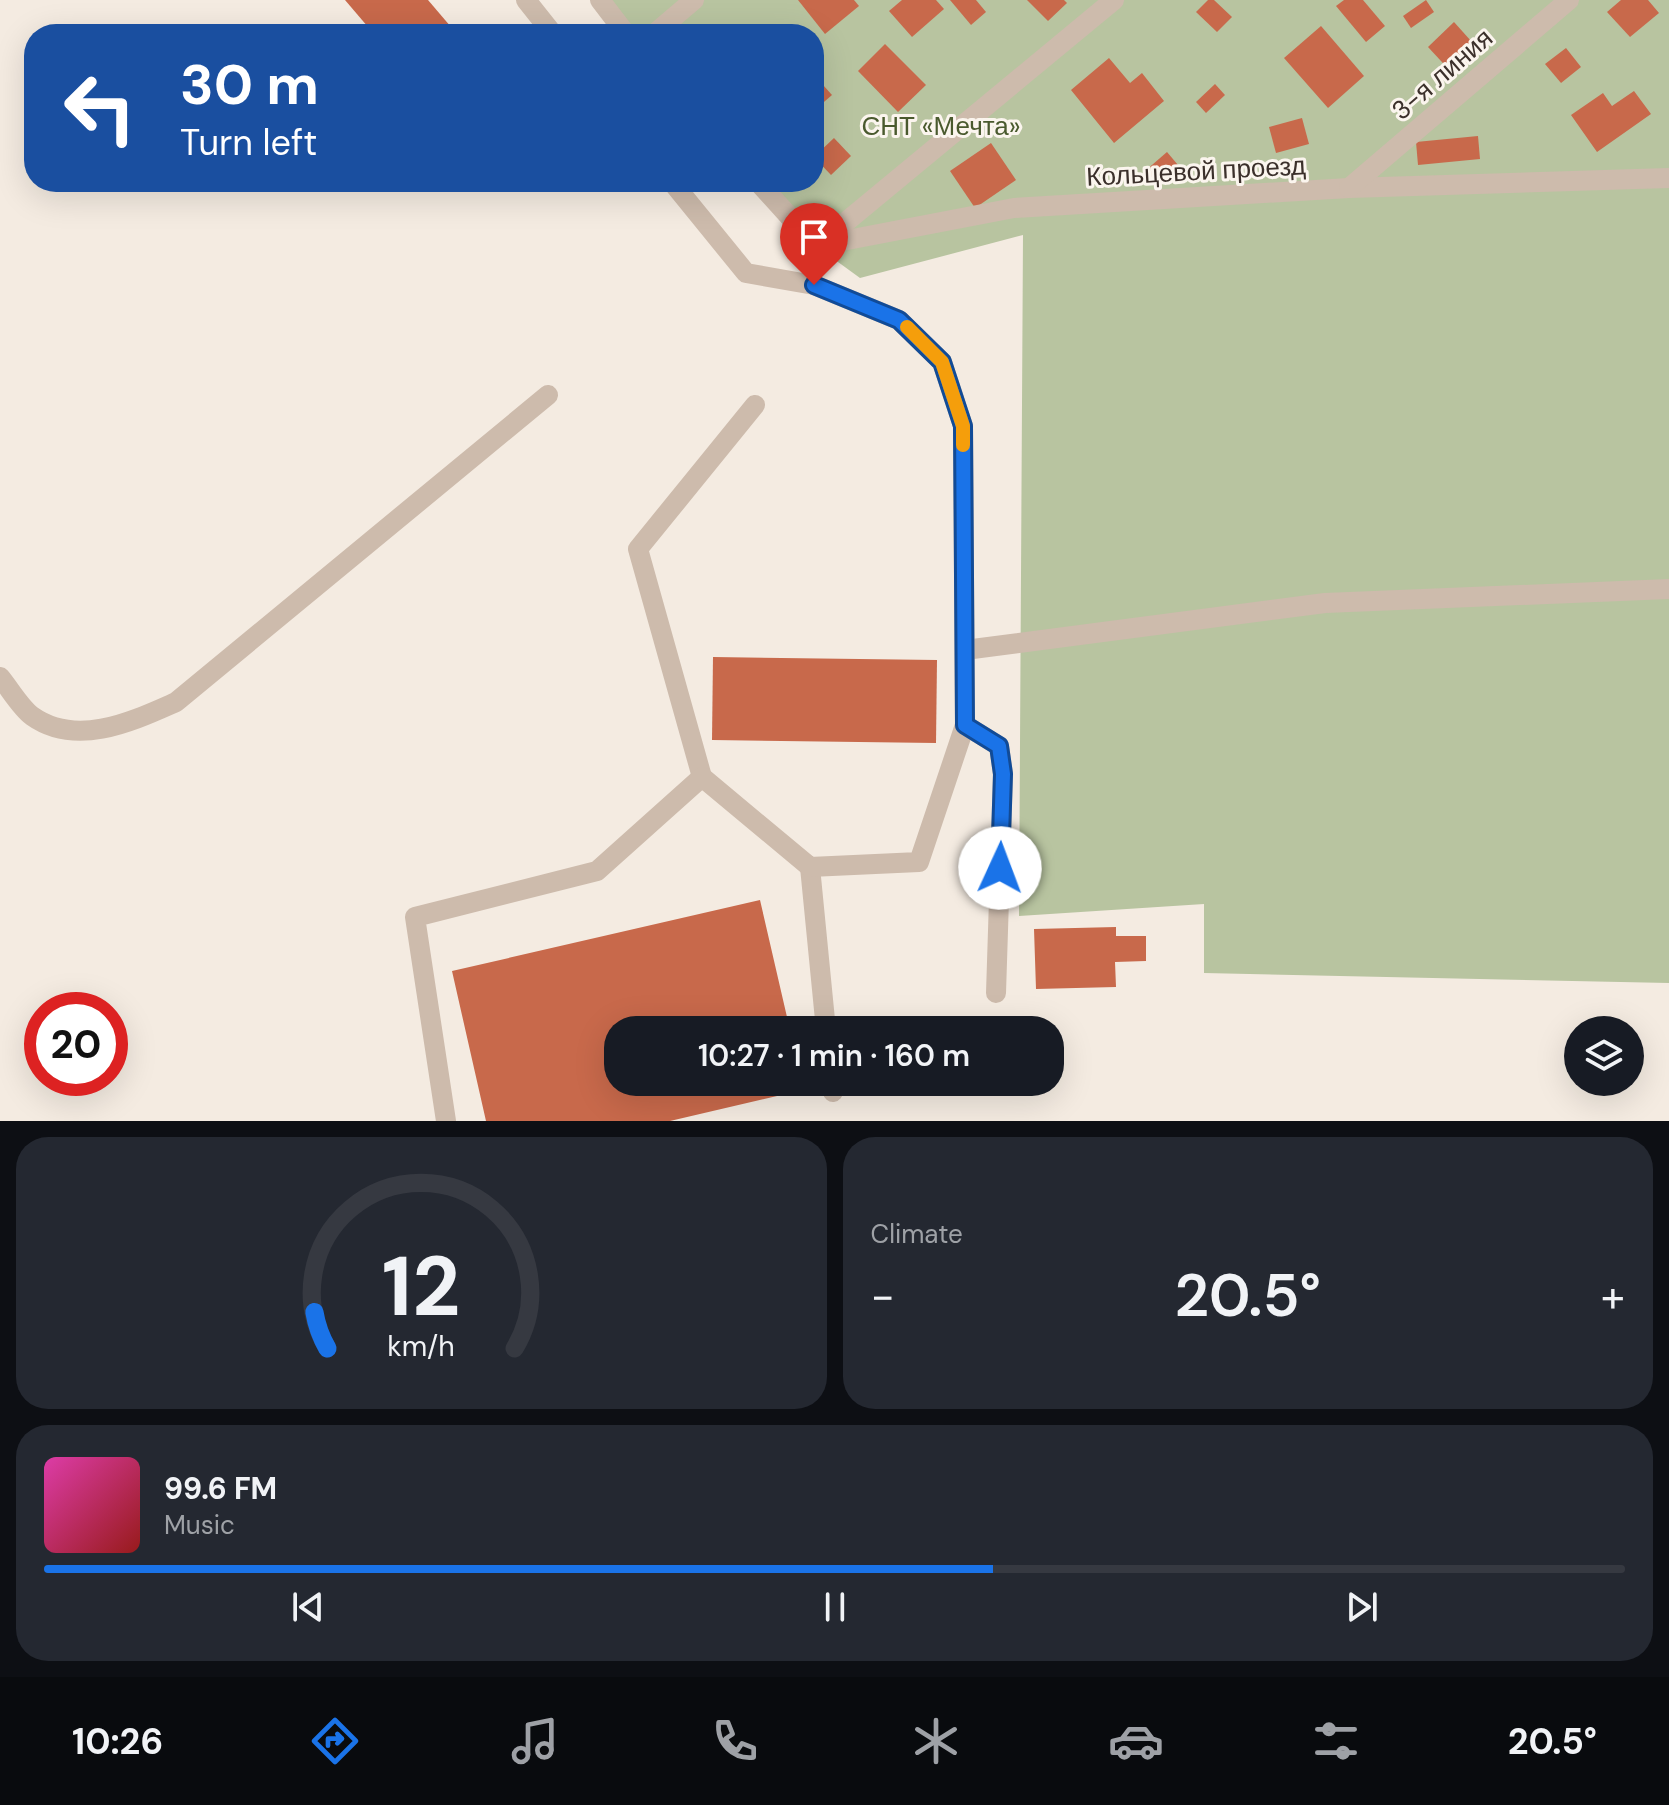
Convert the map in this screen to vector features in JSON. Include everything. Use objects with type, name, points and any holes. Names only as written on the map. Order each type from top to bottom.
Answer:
[{"type":"street","points":[[526,0],[545,24]]},
{"type":"street","points":[[600,0],[618,24]]},
{"type":"street","points":[[666,24],[694,0]]},
{"type":"street","points":[[767,192],[816,246],[1114,0]]},
{"type":"street","name":"3-я линия","points":[[1349,188],[1569,0]]},
{"type":"street","name":"Кольцевой проезд","points":[[816,246],[1014,208],[1349,188],[1669,178]]},
{"type":"street","points":[[680,192],[746,273],[814,285],[899,320],[942,362],[963,426],[965,725],[919,862],[810,867],[702,777],[638,549],[755,405]]},
{"type":"street","points":[[0,677],[32,716],[60,728],[92,731],[131,722],[176,702],[548,395]]},
{"type":"street","points":[[965,650],[1325,603],[1669,589]]},
{"type":"street","points":[[965,725],[999,746],[1003,774],[996,993]]},
{"type":"street","points":[[446,1121],[415,917],[597,871],[702,777]]},
{"type":"street","points":[[810,867],[825,1016]]},
{"type":"green space","name":"СНТ «Мечта»","points":[[600,0],[1669,0],[1669,983],[1204,973],[1204,904],[1019,916],[1023,235],[860,278],[816,246],[767,192],[824,192],[824,24],[618,24]]},
{"type":"building","points":[[345,0],[428,0],[448,24],[365,24]]},
{"type":"building","points":[[798,0],[854,0],[859,6],[825,34],[824,24],[817,24]]},
{"type":"building","points":[[902,0],[936,0],[944,9],[912,37],[889,11]]},
{"type":"building","points":[[950,0],[976,0],[986,12],[971,25]]},
{"type":"building","points":[[1027,0],[1064,0],[1067,3],[1048,21]]},
{"type":"building","points":[[1208,0],[1214,0],[1232,17],[1217,32],[1196,12]]},
{"type":"building","points":[[1344,0],[1363,0],[1385,26],[1366,42],[1336,6]]},
{"type":"building","points":[[1426,0],[1434,12],[1411,28],[1403,16]]},
{"type":"building","points":[[1621,0],[1648,0],[1659,13],[1630,37],[1607,12]]},
{"type":"building","points":[[1454,22],[1480,51],[1454,75],[1428,47]]},
{"type":"building","points":[[1321,26],[1364,76],[1328,108],[1284,58]]},
{"type":"building","points":[[885,44],[926,85],[898,112],[858,71]]},
{"type":"building","points":[[1566,48],[1581,67],[1561,83],[1545,64]]},
{"type":"building","points":[[1109,58],[1130,83],[1142,73],[1164,101],[1114,143],[1071,90]]},
{"type":"building","points":[[1215,84],[1225,95],[1206,113],[1196,102]]},
{"type":"building","points":[[824,86],[832,95],[824,102]]},
{"type":"building","points":[[1634,91],[1651,114],[1597,152],[1571,115],[1603,93],[1612,106]]},
{"type":"building","points":[[1302,118],[1309,144],[1276,153],[1269,127]]},
{"type":"building","points":[[1478,136],[1480,159],[1418,165],[1416,142]]},
{"type":"building","points":[[834,138],[851,156],[831,175],[824,168],[824,148]]},
{"type":"building","points":[[991,143],[1016,180],[975,208],[950,171]]},
{"type":"building","points":[[1167,152],[1178,165],[1157,184],[1145,171]]},
{"type":"building","points":[[713,657],[937,660],[936,743],[712,740]]},
{"type":"building","points":[[760,900],[787,1016],[604,1016],[604,1096],[777,1096],[670,1121],[486,1121],[452,971]]},
{"type":"building","points":[[1116,927],[1116,936],[1146,936],[1146,961],[1115,962],[1116,987],[1036,989],[1034,929]]},
{"type":"slow traffic","points":[[907,327],[942,362],[963,426],[963,445]]},
{"type":"route","points":[[814,285],[899,320],[942,362],[963,426],[965,725],[999,746],[1003,774],[1000,868]]}]
